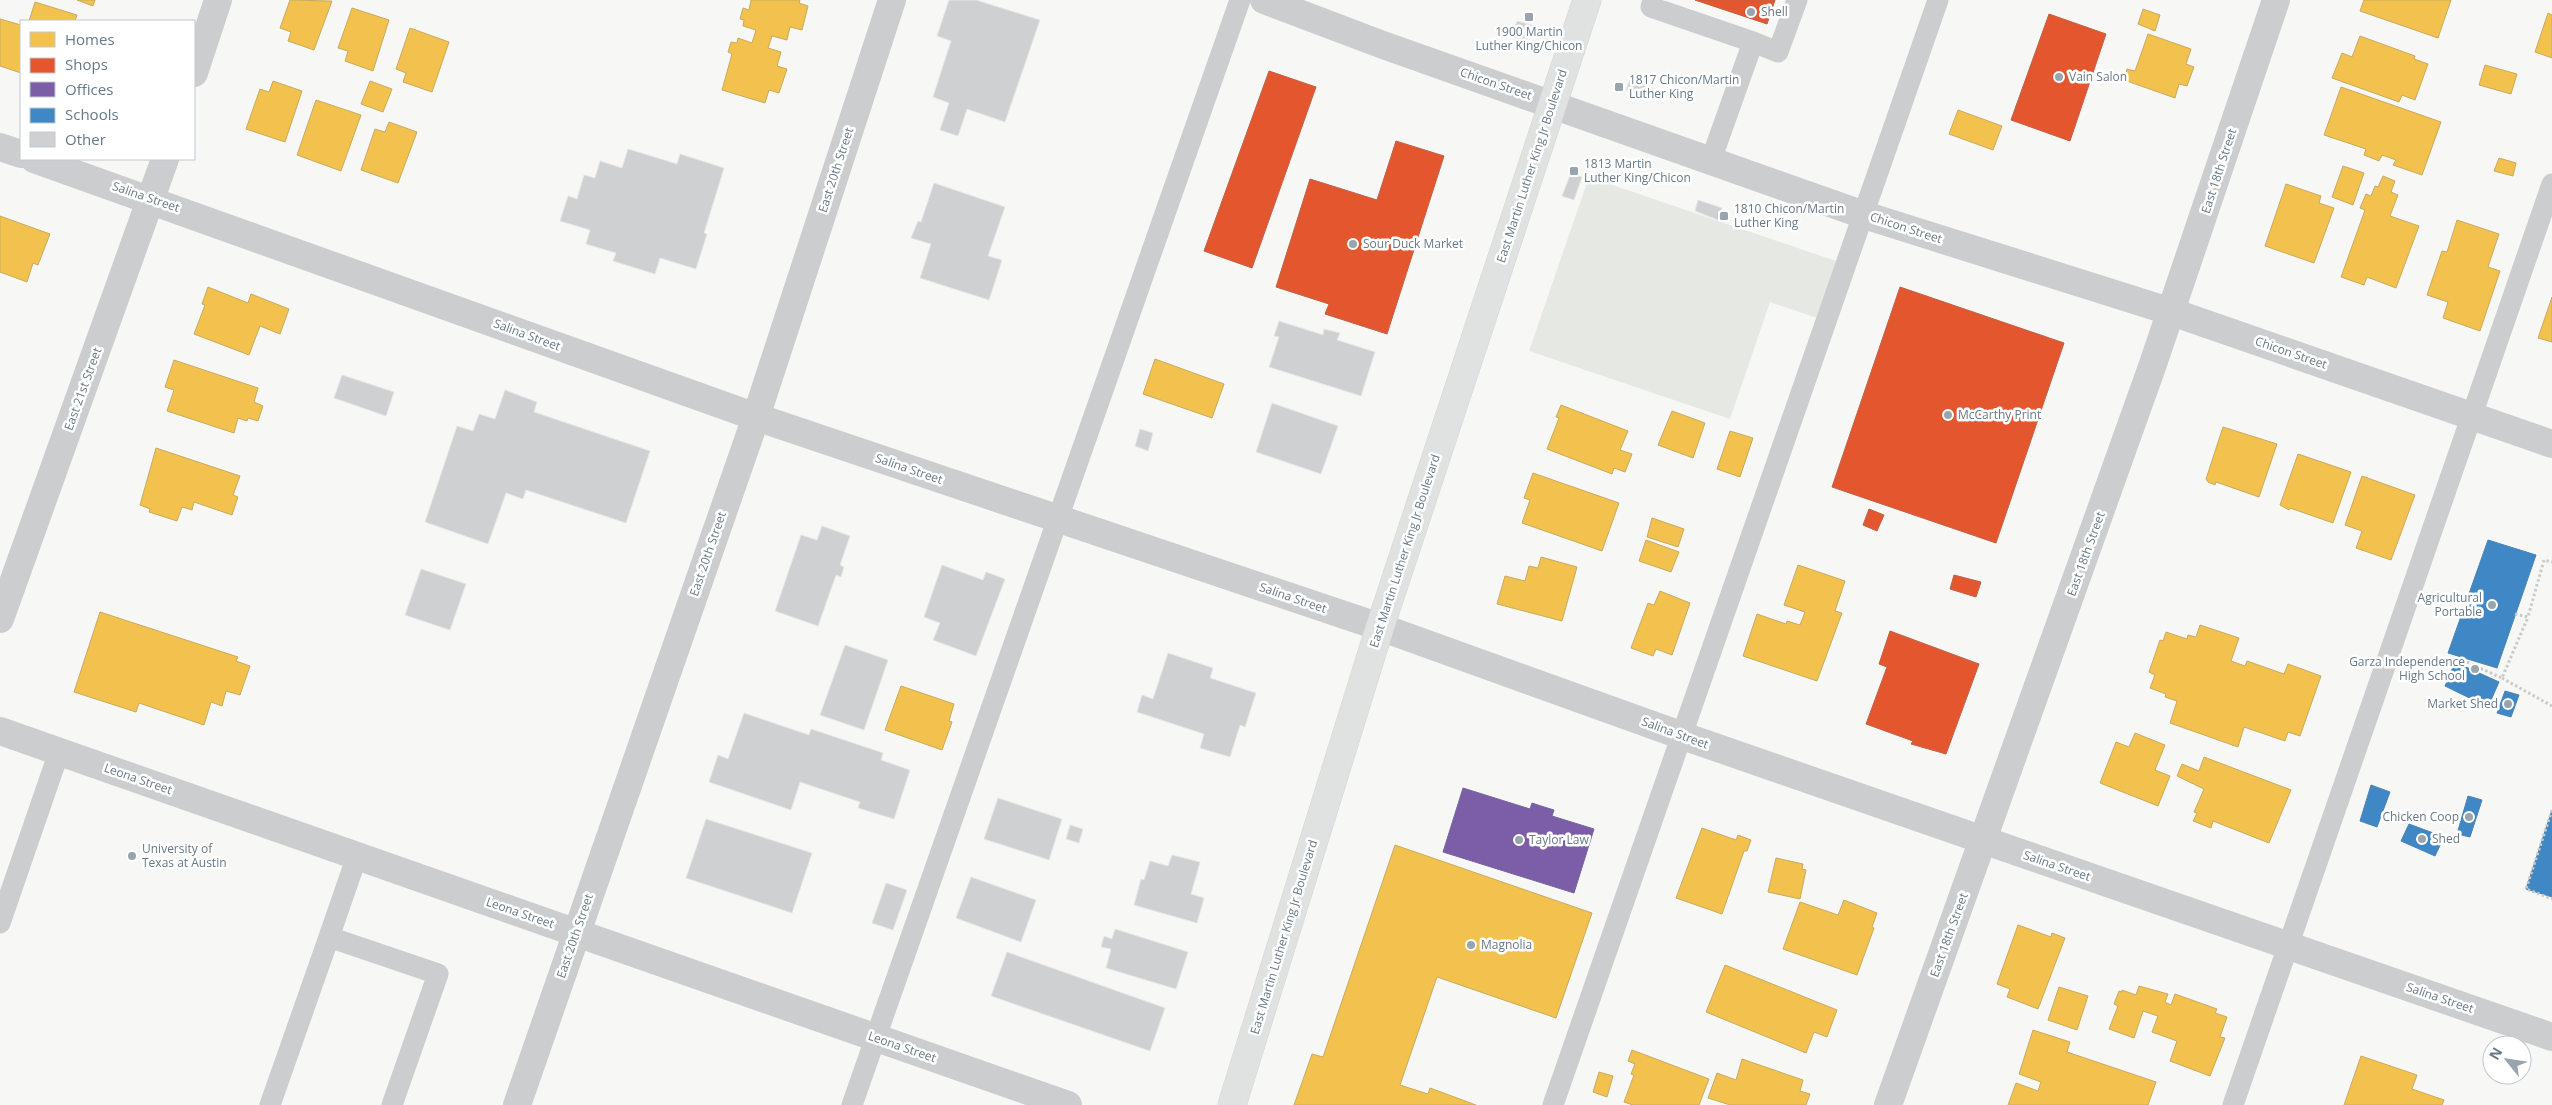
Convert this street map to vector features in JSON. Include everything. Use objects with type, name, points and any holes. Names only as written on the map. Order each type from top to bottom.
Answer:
[{"type":"main road","name":"East Martin Luther King Jr Boulevard","points":[[1232,1105],[1380,627],[1587,0]]},
{"type":"street","points":[[195,70],[218,0]]},
{"type":"street","name":"East 20th Street","points":[[518,1105],[576,932],[756,417],[892,0]]},
{"type":"street","name":"Chicon Street","points":[[1264,0],[1383,45],[1864,214],[2172,312],[2552,444]]},
{"type":"street","name":"East 18th Street","points":[[1888,1105],[2172,312],[2276,0]]},
{"type":"street","points":[[0,147],[20,154]]},
{"type":"street","name":"Salina Street","points":[[37,160],[151,199],[756,417],[1380,627],[1683,736],[2552,1037]]},
{"type":"street","name":"East 21st Street","points":[[0,619],[164,160]]},
{"type":"street","name":"Leona Street","points":[[0,731],[1068,1105]]},
{"type":"lane","points":[[852,1105],[1240,0]]},
{"type":"lane","points":[[1653,0],[1651,7],[1778,52],[1797,0]]},
{"type":"lane","points":[[1553,1105],[1938,0]]},
{"type":"lane","points":[[1711,160],[1752,42]]},
{"type":"lane","points":[[2233,1105],[2552,184]]},
{"type":"lane","points":[[0,923],[59,752]]},
{"type":"lane","points":[[270,1105],[357,856]]},
{"type":"lane","points":[[329,937],[438,974],[392,1105]]},
{"type":"path","points":[[2502,678],[2528,617],[2544,560],[2552,562]]},
{"type":"path","points":[[2515,614],[2528,617]]},
{"type":"path","points":[[2453,661],[2470,662],[2552,706]]},
{"type":"path","points":[[2552,810],[2526,889],[2552,899]]},
{"type":"shaded area","points":[[1589,177],[1836,261],[1817,318],[1770,302],[1730,419],[1529,351]]},
{"type":"building: Homes","points":[[77,0],[95,0],[93,6]]},
{"type":"building: Homes","points":[[290,0],[332,1],[314,50],[288,41],[291,32],[280,28]]},
{"type":"building: Homes","points":[[751,0],[800,0],[799,3],[808,6],[802,30],[790,27],[787,40],[772,36],[768,48],[781,52],[777,66],[787,69],[779,93],[769,90],[765,103],[722,90],[732,54],[728,52],[731,42],[737,43],[738,38],[752,43],[756,30],[743,26],[744,20],[740,19],[743,8],[749,10]]},
{"type":"building: Homes","points":[[2364,0],[2451,0],[2438,38],[2360,11]]},
{"type":"building: Homes","points":[[35,2],[77,15],[75,20],[29,20]]},
{"type":"building: Homes","points":[[352,8],[389,20],[373,71],[345,61],[348,51],[338,48]]},
{"type":"building: Homes","points":[[2143,9],[2160,15],[2155,31],[2138,24]]},
{"type":"building: Homes","points":[[2548,13],[2552,15],[2552,58],[2535,52]]},
{"type":"building: Homes","points":[[0,19],[20,25],[20,73],[0,66]]},
{"type":"building: Homes","points":[[410,28],[449,42],[432,92],[403,82],[406,73],[396,69]]},
{"type":"building: Homes","points":[[2148,34],[2191,49],[2186,64],[2194,67],[2187,86],[2179,84],[2175,98],[2124,80],[2127,69],[2135,71]]},
{"type":"building: Homes","points":[[2360,36],[2415,56],[2414,59],[2428,64],[2415,100],[2402,95],[2399,102],[2332,78],[2342,53],[2352,57]]},
{"type":"building: Homes","points":[[2485,65],[2517,74],[2511,94],[2479,85]]},
{"type":"building: Homes","points":[[273,81],[302,91],[285,142],[246,129],[260,89],[269,92]]},
{"type":"building: Homes","points":[[370,81],[392,89],[383,112],[361,104]]},
{"type":"building: Homes","points":[[2341,87],[2441,122],[2422,175],[2393,165],[2396,160],[2382,155],[2379,161],[2364,155],[2366,149],[2324,135]]},
{"type":"building: Homes","points":[[316,100],[361,115],[341,171],[297,155]]},
{"type":"building: Homes","points":[[1958,110],[2002,126],[1993,150],[1949,134]]},
{"type":"building: Homes","points":[[389,122],[417,132],[398,183],[361,170],[375,129],[385,132]]},
{"type":"building: Homes","points":[[2499,158],[2516,163],[2513,176],[2494,171]]},
{"type":"building: Homes","points":[[2343,166],[2364,173],[2353,205],[2332,197]]},
{"type":"building: Homes","points":[[2383,176],[2395,181],[2391,192],[2398,195],[2390,216],[2419,226],[2396,288],[2367,277],[2364,285],[2341,277],[2365,210],[2360,208],[2366,194],[2371,196],[2375,186],[2378,187]]},
{"type":"building: Homes","points":[[2286,184],[2321,196],[2319,203],[2334,208],[2314,263],[2265,246]]},
{"type":"building: Homes","points":[[0,216],[50,234],[38,265],[33,263],[27,282],[0,272]]},
{"type":"building: Homes","points":[[2457,220],[2499,234],[2488,267],[2500,271],[2480,331],[2443,318],[2448,302],[2427,295],[2442,251],[2447,252]]},
{"type":"building: Homes","points":[[208,287],[248,303],[251,294],[289,309],[280,334],[260,326],[249,355],[194,334],[205,305],[202,304]]},
{"type":"building: Homes","points":[[2552,297],[2552,342],[2538,338]]},
{"type":"building: Homes","points":[[1155,359],[1224,384],[1212,418],[1143,394]]},
{"type":"building: Homes","points":[[174,360],[258,388],[254,402],[263,406],[258,421],[248,418],[247,421],[238,418],[234,433],[167,411],[174,390],[165,387]]},
{"type":"building: Homes","points":[[1561,405],[1628,431],[1620,450],[1632,454],[1625,472],[1614,468],[1612,474],[1547,449],[1559,418],[1556,417]]},
{"type":"building: Homes","points":[[1672,411],[1705,423],[1693,458],[1658,445]]},
{"type":"building: Homes","points":[[2223,427],[2277,444],[2259,497],[2216,482],[2215,485],[2206,479]]},
{"type":"building: Homes","points":[[1730,431],[1753,438],[1740,477],[1717,469]]},
{"type":"building: Homes","points":[[156,448],[240,476],[233,495],[238,497],[232,515],[194,502],[192,510],[182,507],[177,521],[149,512],[150,509],[140,505]]},
{"type":"building: Homes","points":[[2298,454],[2351,472],[2333,523],[2290,508],[2289,510],[2280,505]]},
{"type":"building: Homes","points":[[1533,473],[1619,503],[1602,551],[1522,523],[1530,500],[1524,498]]},
{"type":"building: Homes","points":[[2362,476],[2415,495],[2391,560],[2356,548],[2362,531],[2345,525]]},
{"type":"building: Homes","points":[[1652,518],[1684,529],[1678,547],[1647,537]]},
{"type":"building: Homes","points":[[1646,540],[1679,552],[1671,572],[1639,561]]},
{"type":"building: Homes","points":[[1541,557],[1577,567],[1562,621],[1497,604],[1505,576],[1525,581],[1529,566],[1538,568]]},
{"type":"building: Homes","points":[[1798,565],[1845,581],[1835,611],[1842,613],[1817,681],[1743,656],[1757,614],[1786,624],[1787,621],[1800,625],[1805,612],[1784,605]]},
{"type":"building: Homes","points":[[1660,591],[1690,603],[1672,655],[1656,649],[1653,656],[1631,648],[1648,603],[1654,605]]},
{"type":"building: Homes","points":[[100,612],[238,657],[236,661],[250,666],[240,695],[226,691],[222,706],[211,702],[204,725],[139,703],[136,712],[74,692]]},
{"type":"building: Homes","points":[[2200,625],[2239,638],[2231,661],[2245,666],[2247,661],[2284,674],[2288,664],[2321,676],[2300,736],[2288,732],[2285,741],[2244,727],[2238,747],[2170,723],[2177,701],[2165,697],[2166,694],[2150,688],[2155,675],[2149,672],[2160,640],[2163,641],[2166,632],[2187,639],[2188,635],[2196,637]]},
{"type":"building: Homes","points":[[901,686],[954,704],[949,721],[952,722],[942,750],[885,730]]},
{"type":"building: Homes","points":[[2135,733],[2165,745],[2155,770],[2170,776],[2158,806],[2100,783],[2116,742],[2129,747]]},
{"type":"building: Homes","points":[[2204,757],[2291,790],[2269,843],[2213,821],[2211,828],[2193,821],[2197,813],[2194,812],[2204,789],[2177,776],[2182,764],[2199,771]]},
{"type":"building: Homes","points":[[1702,828],[1736,840],[1738,835],[1751,840],[1747,851],[1744,851],[1722,914],[1676,898]]},
{"type":"building: Homes","name":"Magnolia","points":[[1395,845],[1592,913],[1556,1018],[1437,977],[1400,1085],[1428,1094],[1430,1088],[1476,1105],[1294,1105],[1312,1054],[1323,1057]]},
{"type":"building: Homes","points":[[1776,858],[1803,864],[1802,869],[1806,870],[1800,899],[1768,892]]},
{"type":"building: Homes","points":[[1844,900],[1877,913],[1872,927],[1874,928],[1857,975],[1783,949],[1800,902],[1838,915]]},
{"type":"building: Homes","points":[[2018,925],[2051,937],[2052,933],[2065,938],[2038,1009],[2007,997],[2010,989],[1997,984]]},
{"type":"building: Homes","points":[[1725,965],[1837,1010],[1827,1037],[1814,1032],[1806,1053],[1706,1012]]},
{"type":"building: Homes","points":[[2139,986],[2168,994],[2165,1002],[2171,1005],[2175,994],[2217,1009],[2215,1013],[2227,1017],[2220,1037],[2225,1038],[2210,1076],[2170,1061],[2177,1041],[2152,1032],[2158,1016],[2143,1011],[2134,1038],[2109,1029],[2118,1006],[2114,1004],[2119,991],[2122,992],[2122,990],[2136,995]]},
{"type":"building: Homes","points":[[2059,987],[2088,996],[2077,1030],[2048,1020]]},
{"type":"building: Homes","points":[[2033,1030],[2070,1042],[2067,1052],[2156,1082],[2148,1105],[2008,1105],[2016,1083],[2038,1091],[2041,1082],[2019,1074]]},
{"type":"building: Homes","points":[[1632,1050],[1709,1079],[1699,1105],[1633,1105],[1624,1102],[1634,1075],[1631,1074],[1635,1064],[1628,1061]]},
{"type":"building: Homes","points":[[2361,1056],[2417,1075],[2412,1089],[2444,1100],[2442,1105],[2344,1105]]},
{"type":"building: Homes","points":[[1742,1059],[1803,1080],[1800,1091],[1810,1094],[1806,1105],[1730,1105],[1708,1098],[1717,1073],[1736,1080]]},
{"type":"building: Homes","points":[[1599,1072],[1613,1076],[1607,1097],[1593,1092]]},
{"type":"building: Shops","name":"Shell","points":[[1695,0],[1775,0],[1767,24]]},
{"type":"building: Shops","name":"Vain Salon","points":[[2049,14],[2106,34],[2070,141],[2011,120]]},
{"type":"building: Shops","points":[[1269,71],[1316,87],[1252,268],[1204,251]]},
{"type":"building: Shops","name":"Sour Duck Market","points":[[1396,141],[1444,156],[1387,334],[1325,314],[1329,304],[1276,287],[1310,179],[1377,200]]},
{"type":"building: Shops","name":"McCarthy Print","points":[[1900,287],[2064,343],[1996,543],[1832,487]]},
{"type":"building: Shops","points":[[1869,509],[1884,515],[1877,531],[1863,525]]},
{"type":"building: Shops","points":[[1954,575],[1981,582],[1976,597],[1950,589]]},
{"type":"building: Shops","points":[[1890,631],[1979,664],[1946,754],[1911,744],[1913,741],[1866,724],[1887,667],[1879,664]]},
{"type":"building: Offices","name":"Taylor Law","points":[[1463,788],[1530,809],[1532,803],[1554,810],[1552,816],[1594,829],[1574,893],[1443,852]]},
{"type":"building: Schools","name":"Agricultural Portable","points":[[2488,540],[2536,555],[2497,668],[2448,653]]},
{"type":"building: Schools","points":[[2455,662],[2499,682],[2488,707],[2445,686]]},
{"type":"building: Schools","name":"Market Shed","points":[[2505,691],[2519,695],[2511,717],[2497,713]]},
{"type":"building: Schools","points":[[2371,785],[2390,792],[2377,827],[2360,821]]},
{"type":"building: Schools","name":"Chicken Coop","points":[[2468,796],[2482,800],[2470,837],[2457,834]]},
{"type":"building: Schools","points":[[2552,810],[2552,897],[2526,889]]},
{"type":"building: Schools","name":"Shed","points":[[2409,824],[2444,837],[2435,856],[2401,841]]},
{"type":"building: Other","points":[[949,0],[976,0],[1040,20],[1005,122],[967,109],[958,136],[940,130],[949,103],[933,97],[951,41],[937,36]]},
{"type":"building: Other","points":[[1517,21],[1532,25],[1527,41],[1512,37]]},
{"type":"building: Other","points":[[1630,79],[1653,88],[1649,98],[1626,90]]},
{"type":"building: Other","points":[[628,149],[677,164],[680,154],[724,168],[704,233],[707,234],[696,269],[660,258],[655,274],[613,261],[616,253],[586,244],[590,230],[560,221],[568,196],[577,199],[584,175],[595,178],[600,161],[622,168]]},
{"type":"building: Other","points":[[1571,173],[1582,177],[1574,200],[1562,196]]},
{"type":"building: Other","points":[[934,183],[1005,207],[988,256],[1002,260],[989,300],[920,278],[931,244],[911,238],[918,221],[921,222]]},
{"type":"building: Other","points":[[1698,200],[1722,208],[1718,220],[1695,211]]},
{"type":"building: Other","points":[[1279,321],[1323,335],[1324,329],[1340,333],[1337,340],[1375,352],[1361,396],[1269,367],[1279,337],[1274,336]]},
{"type":"building: Other","points":[[342,375],[394,392],[386,416],[334,398]]},
{"type":"building: Other","points":[[505,390],[537,402],[534,412],[650,451],[626,523],[526,490],[523,499],[506,493],[488,544],[425,522],[457,426],[473,431],[479,414],[495,419]]},
{"type":"building: Other","points":[[1272,403],[1338,426],[1321,474],[1256,452]]},
{"type":"building: Other","points":[[1140,429],[1153,433],[1148,451],[1135,446]]},
{"type":"building: Other","points":[[822,526],[850,536],[840,565],[844,567],[841,577],[836,575],[818,626],[775,611],[801,535],[817,540]]},
{"type":"building: Other","points":[[942,565],[983,580],[986,572],[1005,579],[976,656],[933,640],[940,623],[924,617]]},
{"type":"building: Other","points":[[421,569],[466,584],[450,630],[405,615]]},
{"type":"building: Other","points":[[845,645],[888,660],[864,730],[820,715]]},
{"type":"building: Other","points":[[1168,653],[1213,668],[1210,678],[1256,693],[1245,727],[1240,725],[1230,757],[1200,748],[1204,734],[1137,712],[1142,695],[1153,699]]},
{"type":"building: Other","points":[[744,713],[809,735],[811,729],[883,753],[881,760],[910,770],[894,819],[858,808],[860,802],[800,782],[791,810],[709,782],[718,755],[728,759]]},
{"type":"building: Other","points":[[998,798],[1062,819],[1049,860],[984,839]]},
{"type":"building: Other","points":[[706,819],[812,853],[792,913],[686,878]]},
{"type":"building: Other","points":[[1070,825],[1083,829],[1079,843],[1066,839]]},
{"type":"building: Other","points":[[1172,855],[1200,862],[1191,894],[1204,898],[1197,923],[1134,905],[1141,879],[1144,880],[1150,861],[1168,866]]},
{"type":"building: Other","points":[[971,877],[1036,900],[1021,942],[956,918]]},
{"type":"building: Other","points":[[886,883],[907,890],[893,930],[872,923]]},
{"type":"building: Other","points":[[1115,929],[1188,952],[1176,989],[1106,968],[1111,949],[1101,947],[1104,936],[1112,939]]},
{"type":"building: Other","points":[[1007,952],[1165,1008],[1150,1051],[991,996]]},
{"type":"place","name":"Shell","points":[[1751,12]]},
{"type":"place","name":"1900 Martin Luther King/Chicon","points":[[1529,17]]},
{"type":"place","name":"Vain Salon","points":[[2059,77]]},
{"type":"place","name":"1817 Chicon/Martin Luther King","points":[[1619,87]]},
{"type":"place","name":"1813 Martin Luther King/Chicon","points":[[1574,171]]},
{"type":"place","name":"1810 Chicon/Martin Luther King","points":[[1724,216]]},
{"type":"place","name":"Sour Duck Market","points":[[1353,244]]},
{"type":"place","name":"McCarthy Print","points":[[1948,415]]},
{"type":"place","name":"Agricultural Portable","points":[[2492,605]]},
{"type":"place","name":"Garza Independence High School","points":[[2475,669]]},
{"type":"place","name":"Market Shed","points":[[2508,704]]},
{"type":"place","name":"Chicken Coop","points":[[2469,817]]},
{"type":"place","name":"Shed","points":[[2422,839]]},
{"type":"place","name":"Taylor Law","points":[[1519,840]]},
{"type":"place","name":"University of Texas at Austin","points":[[132,856]]},
{"type":"place","name":"Magnolia","points":[[1471,945]]}]
